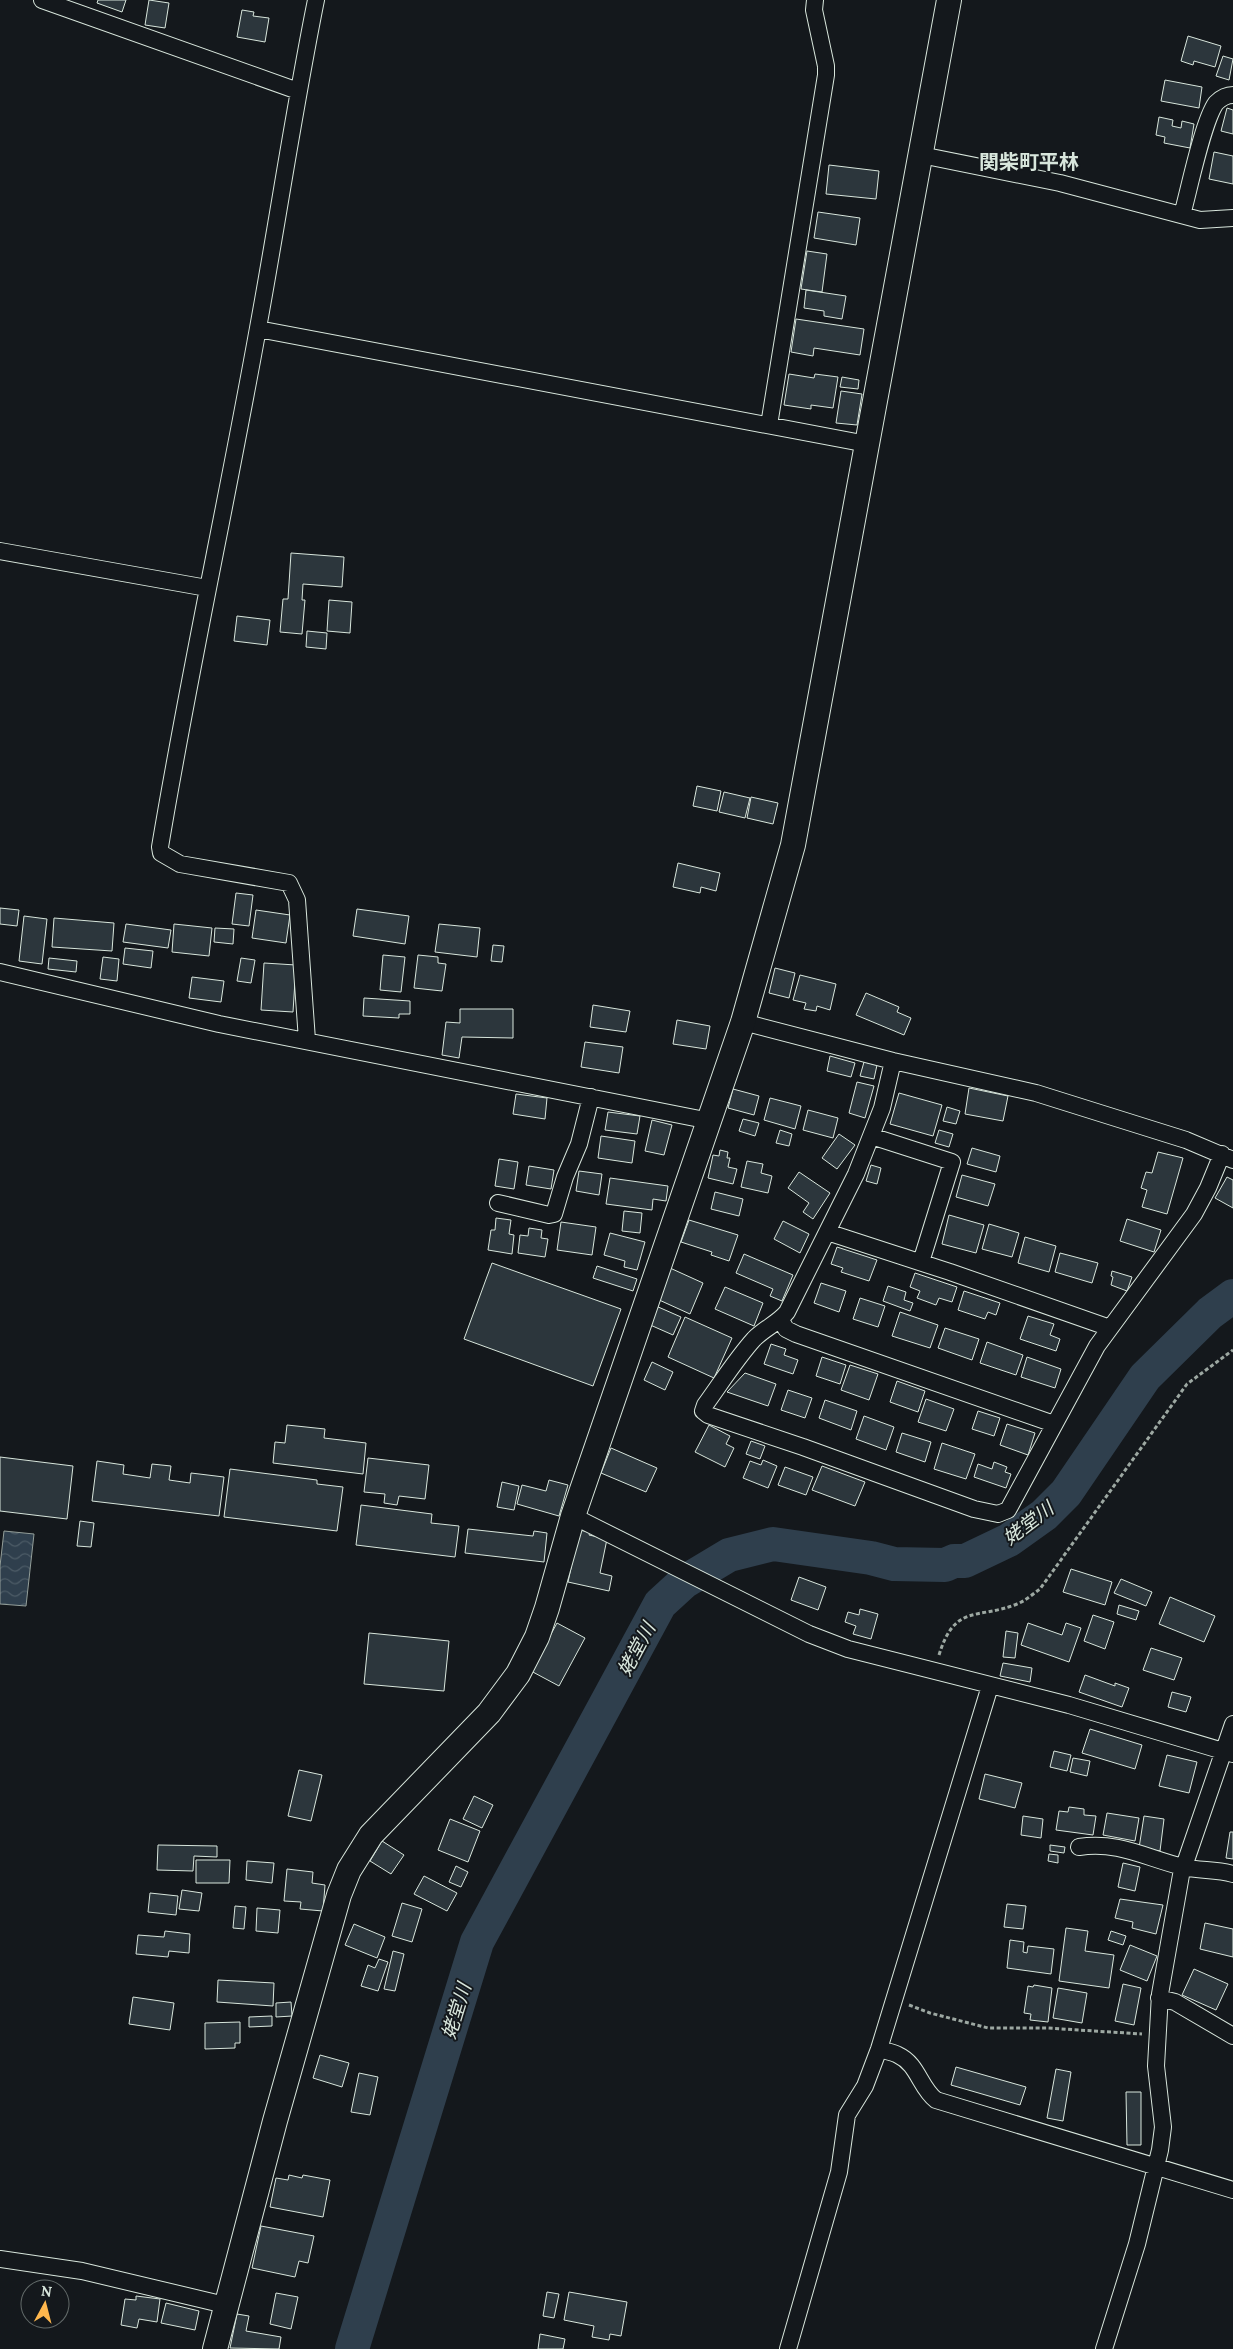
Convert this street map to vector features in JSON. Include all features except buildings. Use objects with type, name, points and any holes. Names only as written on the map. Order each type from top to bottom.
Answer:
[{"type":"street","points":[[42,0],[298,91]]},
{"type":"street","points":[[307,1040],[296,900],[290,882],[180,864],[161,853],[166,815],[207,588],[258,329],[298,91],[316,0]]},
{"type":"street","points":[[769,426],[826,75],[826,66],[814,10],[815,0]]},
{"type":"street","points":[[215,2349],[225,2305],[339,1895],[349,1870],[371,1835],[480,1723],[518,1674],[537,1637],[573,1516],[743,1022],[793,845],[949,0]]},
{"type":"street","points":[[1182,215],[1206,127],[1216,104],[1223,97],[1233,95]]},
{"type":"street","points":[[921,155],[1060,183],[1200,220],[1233,218]]},
{"type":"street","points":[[258,329],[868,444]]},
{"type":"street","points":[[0,551],[207,588]]},
{"type":"street","points":[[0,972],[181,1016],[710,1121]]},
{"type":"street","points":[[743,1022],[893,1061],[1036,1093],[1186,1140],[1228,1157],[1194,1214],[1097,1346],[1008,1510],[998,1514],[974,1509],[708,1415],[704,1411],[705,1405],[756,1338],[770,1325],[781,1320],[787,1312],[856,1174],[882,1108],[893,1061]]},
{"type":"street","points":[[498,1203],[549,1215],[554,1214],[579,1144],[591,1097]]},
{"type":"street","points":[[871,1136],[952,1162],[921,1262]]},
{"type":"street","points":[[827,1232],[921,1262],[1110,1328]]},
{"type":"street","points":[[781,1320],[786,1329],[796,1334],[1054,1424]]},
{"type":"street","points":[[573,1516],[809,1634],[848,1649],[1077,1707],[1228,1753]]},
{"type":"street","points":[[788,2349],[839,2172],[847,2115],[865,2086],[879,2049],[990,1686]]},
{"type":"street","points":[[1104,2349],[1137,2244],[1157,2168],[1163,2127],[1156,2066],[1159,1998],[1184,1867],[1228,1753],[1233,1724]]},
{"type":"street","points":[[1079,1847],[1093,1845],[1119,1847],[1184,1867],[1233,1874]]},
{"type":"street","points":[[1159,1998],[1175,2002],[1233,2036]]},
{"type":"street","points":[[879,2049],[898,2055],[909,2062],[928,2094],[936,2100],[1233,2190]]},
{"type":"street","points":[[0,2259],[82,2271],[225,2305]]},
{"type":"path","points":[[934,1672],[945,1635],[956,1622],[979,1612],[1020,1603],[1040,1588],[1187,1384],[1233,1350]]},
{"type":"path","points":[[895,1999],[930,2013],[988,2028],[1047,2028],[1157,2036]]},
{"type":"water","points":[[4,1531],[34,1534],[26,1606],[0,1604],[0,1566]]},
{"type":"waterway","name":"姥堂川","points":[[352,2349],[477,1942],[660,1604],[684,1582],[729,1555],[773,1544],[871,1558],[894,1564],[945,1565],[954,1561],[965,1561],[1009,1540],[1044,1515],[1066,1493],[1145,1377],[1210,1313],[1233,1296]]},
{"type":"district","name":"関柴町平林","points":[[1029,161]]}]
